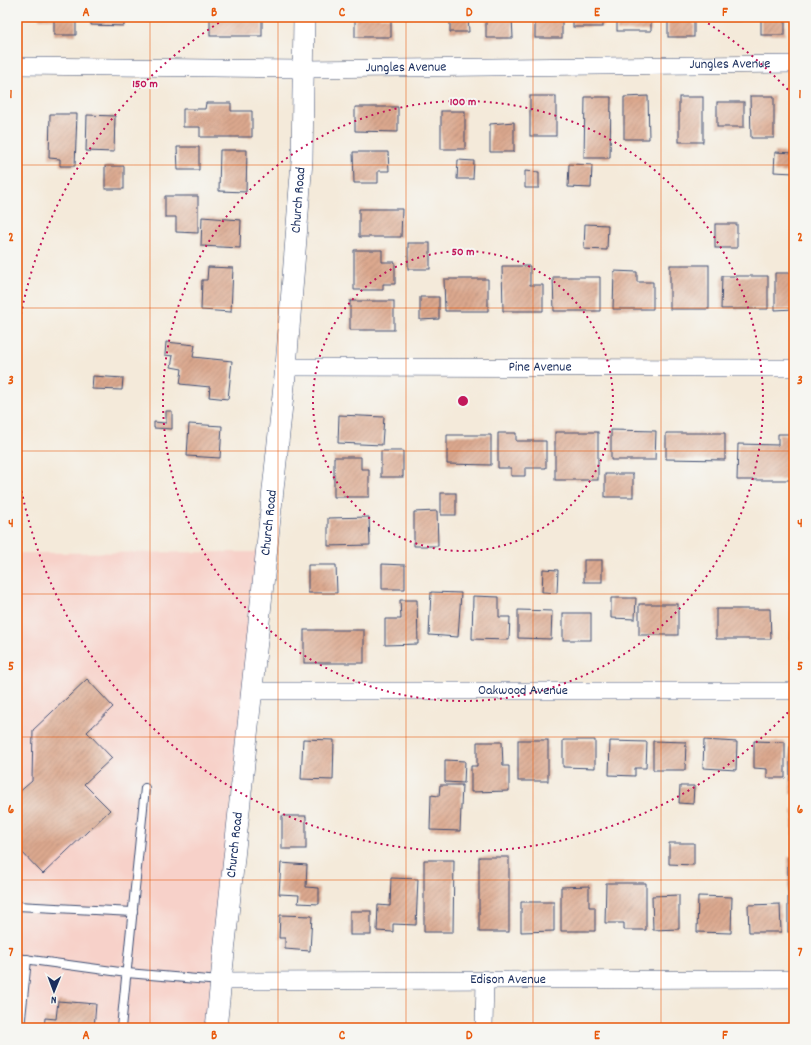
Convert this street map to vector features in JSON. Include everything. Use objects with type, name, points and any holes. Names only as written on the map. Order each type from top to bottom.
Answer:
[{"type":"street","name":"Church Road","points":[[216,1028],[286,367],[298,229],[302,161],[302,69],[304,17]]},
{"type":"street","name":"Jungles Avenue","points":[[17,66],[302,69],[794,64]]},
{"type":"street","name":"Pine Avenue","points":[[286,367],[794,368]]},
{"type":"street","name":"Oakwood Avenue","points":[[252,691],[794,691]]},
{"type":"street","points":[[484,1028],[485,979]]},
{"type":"street","name":"Edison Avenue","points":[[221,981],[794,979]]},
{"type":"lane","points":[[121,1028],[145,788]]},
{"type":"lane","points":[[17,906],[133,912]]},
{"type":"lane","points":[[17,958],[127,973],[221,981]]},
{"type":"lane","points":[[20,1028],[27,959]]},
{"type":"shaded area","points":[[259,552],[207,1028],[17,1028],[17,553]]},
{"type":"building","points":[[39,17],[76,17],[76,35],[54,35],[54,19],[39,19]]},
{"type":"building","points":[[91,17],[124,17],[124,26],[91,25]]},
{"type":"building","points":[[210,17],[262,17],[262,36],[210,36]]},
{"type":"building","points":[[355,17],[391,17],[391,37],[355,37]]},
{"type":"building","points":[[450,17],[468,17],[469,32],[450,32]]},
{"type":"building","points":[[486,17],[512,17],[513,38],[486,38]]},
{"type":"building","points":[[535,17],[562,17],[562,38],[535,38]]},
{"type":"building","points":[[573,17],[603,17],[603,27],[573,27]]},
{"type":"building","points":[[617,17],[651,17],[651,31],[617,31]]},
{"type":"building","points":[[668,17],[694,17],[694,37],[668,37]]},
{"type":"building","points":[[710,17],[741,17],[741,21],[710,21]]},
{"type":"building","points":[[761,17],[785,17],[785,35],[761,35]]},
{"type":"building","points":[[530,96],[556,96],[556,136],[530,136]]},
{"type":"building","points":[[648,96],[649,139],[624,139],[624,97]]},
{"type":"building","points":[[750,96],[774,96],[774,138],[751,138]]},
{"type":"building","points":[[585,97],[611,97],[610,158],[584,158]]},
{"type":"building","points":[[679,97],[703,97],[703,142],[679,142]]},
{"type":"building","points":[[717,102],[744,102],[744,127],[717,127]]},
{"type":"building","points":[[206,103],[231,103],[231,111],[252,111],[252,137],[200,137],[200,127],[183,127],[183,109],[205,109]]},
{"type":"building","points":[[355,107],[398,107],[398,132],[355,131]]},
{"type":"building","points":[[441,111],[465,111],[465,149],[441,149]]},
{"type":"building","points":[[50,114],[77,114],[75,166],[60,166],[60,159],[49,158]]},
{"type":"building","points":[[87,115],[115,116],[114,152],[86,151]]},
{"type":"building","points":[[514,122],[514,152],[490,152],[490,124]]},
{"type":"building","points":[[177,147],[199,147],[199,170],[178,170]]},
{"type":"building","points":[[220,150],[247,150],[246,192],[219,191]]},
{"type":"building","points":[[353,152],[388,152],[389,171],[378,171],[378,183],[354,183]]},
{"type":"building","points":[[775,152],[794,153],[794,173],[774,172]]},
{"type":"building","points":[[458,160],[474,161],[473,179],[457,179]]},
{"type":"building","points":[[569,164],[592,165],[591,188],[568,187]]},
{"type":"building","points":[[105,166],[124,166],[124,189],[105,189]]},
{"type":"building","points":[[525,171],[539,172],[539,188],[525,188]]},
{"type":"building","points":[[165,196],[198,196],[198,233],[176,232],[176,217],[165,217]]},
{"type":"building","points":[[359,209],[402,209],[401,237],[359,237]]},
{"type":"building","points":[[202,217],[241,220],[240,248],[201,246]]},
{"type":"building","points":[[585,224],[608,225],[607,250],[584,249]]},
{"type":"building","points":[[715,224],[737,224],[737,248],[715,248]]},
{"type":"building","points":[[408,243],[430,243],[430,269],[408,269]]},
{"type":"building","points":[[354,250],[382,250],[382,262],[395,262],[395,284],[383,284],[383,290],[354,290]]},
{"type":"building","points":[[670,265],[709,265],[709,309],[670,309]]},
{"type":"building","points":[[502,266],[530,266],[530,285],[543,285],[543,311],[503,311]]},
{"type":"building","points":[[208,267],[233,268],[231,312],[201,310],[202,280],[207,280]]},
{"type":"building","points":[[614,271],[637,272],[637,282],[653,282],[653,309],[613,309]]},
{"type":"building","points":[[775,273],[794,273],[794,309],[775,310]]},
{"type":"building","points":[[722,276],[768,276],[768,309],[721,309]]},
{"type":"building","points":[[553,277],[600,277],[600,311],[554,311]]},
{"type":"building","points":[[444,279],[488,279],[488,311],[445,311]]},
{"type":"building","points":[[420,297],[439,297],[439,319],[420,320]]},
{"type":"building","points":[[350,301],[394,301],[394,330],[350,330]]},
{"type":"building","points":[[166,342],[195,345],[193,357],[232,361],[228,399],[209,397],[210,387],[180,384],[182,369],[171,367],[173,356],[165,355]]},
{"type":"building","points":[[93,376],[123,378],[122,390],[92,389]]},
{"type":"building","points":[[166,411],[172,411],[172,429],[154,428],[154,422],[166,423]]},
{"type":"building","points":[[339,415],[384,417],[382,445],[338,443]]},
{"type":"building","points":[[189,424],[222,426],[220,458],[187,456]]},
{"type":"building","points":[[611,430],[656,431],[655,460],[611,460]]},
{"type":"building","points":[[555,432],[598,432],[598,480],[555,480]]},
{"type":"building","points":[[498,433],[516,433],[516,441],[546,441],[546,468],[525,468],[525,476],[511,476],[511,468],[498,468]]},
{"type":"building","points":[[666,433],[725,433],[725,460],[666,459]]},
{"type":"building","points":[[778,434],[794,434],[794,468],[792,468],[792,480],[737,480],[738,444],[778,445]]},
{"type":"building","points":[[447,435],[491,435],[491,465],[447,464]]},
{"type":"building","points":[[381,451],[403,451],[403,477],[381,477]]},
{"type":"building","points":[[334,457],[361,457],[361,469],[369,469],[369,497],[334,497]]},
{"type":"building","points":[[605,474],[633,474],[633,497],[605,497]]},
{"type":"building","points":[[441,493],[456,493],[456,515],[441,515]]},
{"type":"building","points":[[437,511],[438,546],[414,546],[414,512]]},
{"type":"building","points":[[369,517],[370,545],[328,546],[328,518]]},
{"type":"building","points":[[584,560],[602,560],[602,582],[584,582]]},
{"type":"building","points":[[382,564],[405,565],[405,589],[382,589]]},
{"type":"building","points":[[308,565],[336,565],[337,593],[308,593]]},
{"type":"building","points":[[543,569],[558,570],[557,593],[542,592]]},
{"type":"building","points":[[791,579],[794,579],[794,640],[790,640]]},
{"type":"building","points":[[431,592],[461,593],[458,637],[429,635]]},
{"type":"building","points":[[473,596],[499,597],[499,617],[510,617],[509,640],[472,639]]},
{"type":"building","points":[[611,598],[636,598],[635,619],[611,618]]},
{"type":"building","points":[[400,600],[417,600],[418,644],[385,645],[385,619],[401,619]]},
{"type":"building","points":[[639,604],[678,604],[678,635],[639,635]]},
{"type":"building","points":[[716,609],[770,609],[771,639],[716,639]]},
{"type":"building","points":[[518,610],[552,611],[551,639],[518,638]]},
{"type":"building","points":[[563,613],[591,613],[591,640],[563,640]]},
{"type":"building","points":[[304,630],[364,630],[364,663],[304,663]]},
{"type":"building","points":[[87,679],[113,707],[87,732],[112,758],[84,784],[110,810],[43,874],[17,847],[17,794],[32,781],[33,730]]},
{"type":"building","points":[[303,739],[334,740],[333,780],[301,779]]},
{"type":"building","points":[[518,740],[548,740],[548,781],[518,781]]},
{"type":"building","points":[[563,740],[595,740],[595,768],[563,767]]},
{"type":"building","points":[[704,740],[737,742],[736,770],[703,768]]},
{"type":"building","points":[[610,741],[647,742],[646,768],[635,768],[635,776],[609,775]]},
{"type":"building","points":[[653,741],[686,742],[685,770],[653,770]]},
{"type":"building","points":[[754,741],[785,742],[785,778],[767,778],[767,769],[754,768]]},
{"type":"building","points":[[477,742],[502,742],[503,766],[509,766],[509,791],[471,792],[471,766],[477,766]]},
{"type":"building","points":[[790,747],[794,747],[794,794],[790,794]]},
{"type":"building","points":[[445,760],[465,761],[464,783],[445,782]]},
{"type":"building","points":[[440,785],[462,785],[460,831],[430,830],[431,795],[439,796]]},
{"type":"building","points":[[680,786],[694,786],[693,804],[679,803]]},
{"type":"building","points":[[792,809],[794,809],[794,835],[792,835]]},
{"type":"building","points":[[282,816],[306,816],[306,849],[282,849]]},
{"type":"building","points":[[669,843],[694,843],[694,865],[669,864]]},
{"type":"building","points":[[479,857],[509,857],[509,932],[479,932]]},
{"type":"building","points":[[788,857],[794,857],[794,932],[788,932]]},
{"type":"building","points":[[424,860],[454,860],[453,932],[424,932]]},
{"type":"building","points":[[281,863],[307,865],[306,887],[319,888],[319,904],[298,903],[299,895],[279,894]]},
{"type":"building","points":[[391,878],[418,879],[416,925],[393,924],[393,932],[377,931],[378,905],[390,906]]},
{"type":"building","points":[[606,883],[646,883],[646,930],[624,930],[624,923],[605,923]]},
{"type":"building","points":[[589,886],[589,907],[595,907],[595,931],[561,931],[561,887]]},
{"type":"building","points":[[679,895],[679,929],[653,930],[652,896]]},
{"type":"building","points":[[698,896],[732,897],[731,933],[697,932]]},
{"type":"building","points":[[521,902],[554,902],[554,931],[521,932]]},
{"type":"building","points":[[780,904],[781,932],[749,932],[748,905]]},
{"type":"building","points":[[350,911],[371,911],[371,935],[350,935]]},
{"type":"building","points":[[280,915],[312,916],[310,951],[285,949],[285,938],[279,938]]},
{"type":"building","points":[[58,1001],[96,1004],[94,1028],[44,1028],[45,1018],[56,1019]]}]
